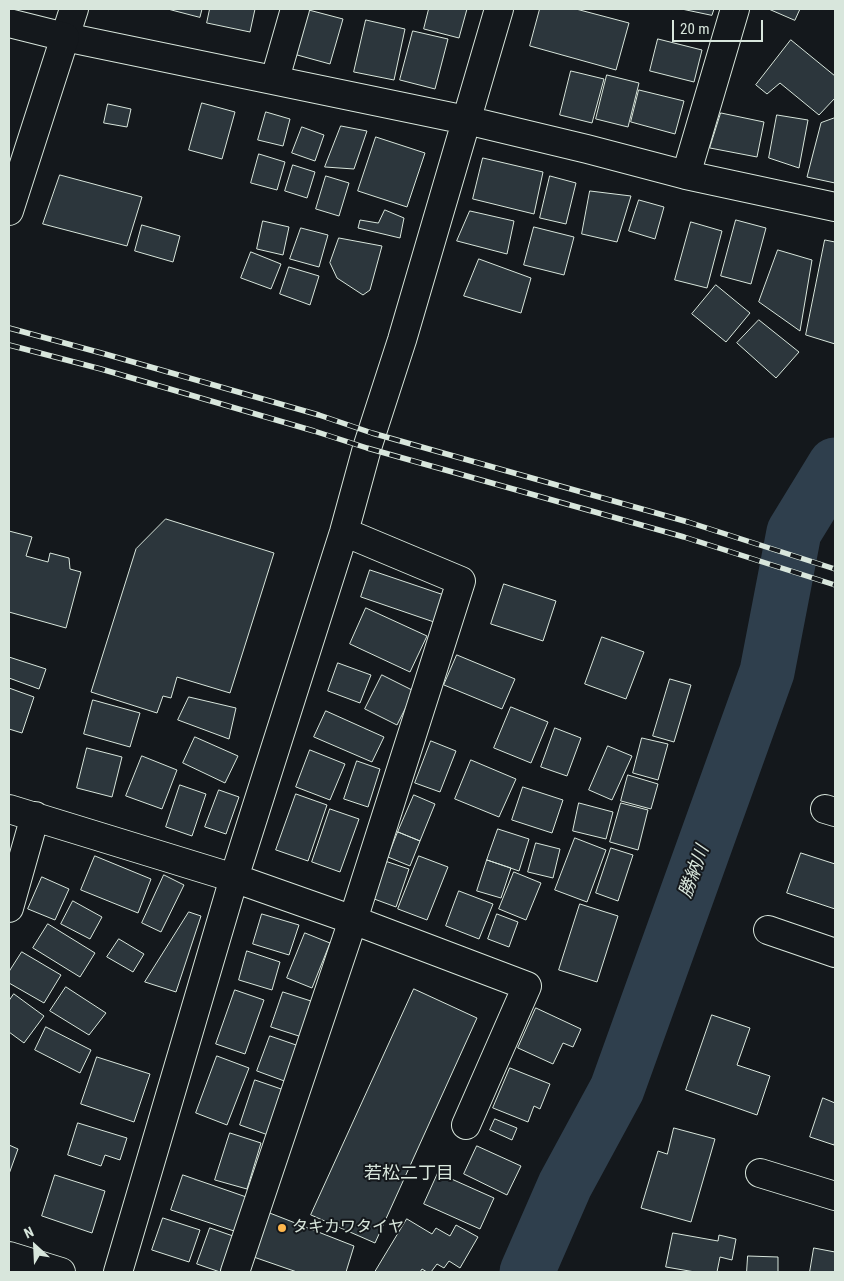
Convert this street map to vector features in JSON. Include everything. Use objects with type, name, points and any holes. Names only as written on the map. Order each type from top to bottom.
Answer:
[{"type":"street","points":[[9,211],[74,9]]},
{"type":"street","points":[[275,79],[295,9]]},
{"type":"street","points":[[118,1272],[234,878],[344,532],[367,448],[402,340],[498,9]]},
{"type":"street","points":[[686,175],[735,9]]},
{"type":"street","points":[[9,23],[65,37],[466,120],[686,175],[835,207]]},
{"type":"street","points":[[235,1272],[353,920],[461,581],[344,532]]},
{"type":"street","points":[[9,809],[234,878],[353,920],[527,986],[466,1125]]},
{"type":"street","points":[[9,908],[35,816]]},
{"type":"street","points":[[768,930],[835,953]]},
{"type":"street","points":[[760,1173],[835,1196]]},
{"type":"street","points":[[9,1256],[60,1272]]},
{"type":"building","points":[[168,9],[202,9],[200,17]]},
{"type":"building","points":[[210,9],[255,9],[250,32],[207,23]]},
{"type":"building","points":[[305,9],[343,19],[330,64],[279,50]]},
{"type":"building","points":[[429,9],[467,9],[459,38],[424,29]]},
{"type":"building","points":[[540,9],[576,9],[629,23],[616,70],[530,46]]},
{"type":"building","points":[[682,9],[714,9],[712,15]]},
{"type":"building","points":[[769,9],[800,9],[795,20]]},
{"type":"building","points":[[366,20],[405,29],[394,80],[354,72]]},
{"type":"building","points":[[413,31],[448,39],[435,89],[400,80]]},
{"type":"building","points":[[658,39],[702,50],[694,82],[650,71]]},
{"type":"building","points":[[791,40],[835,76],[835,98],[819,115],[780,83],[767,94],[756,85]]},
{"type":"building","points":[[571,71],[604,79],[592,123],[560,115]]},
{"type":"building","points":[[607,75],[639,83],[628,127],[596,119]]},
{"type":"building","points":[[639,90],[684,101],[675,134],[631,122]]},
{"type":"building","points":[[202,103],[235,112],[222,159],[189,150]]},
{"type":"building","points":[[108,104],[131,109],[127,127],[104,123]]},
{"type":"building","points":[[266,112],[290,119],[283,146],[258,140]]},
{"type":"building","points":[[721,113],[764,122],[757,157],[710,148]]},
{"type":"building","points":[[777,115],[808,120],[799,168],[769,158]]},
{"type":"building","points":[[835,118],[835,183],[807,177],[821,123]]},
{"type":"building","points":[[341,126],[367,131],[354,169],[325,167]]},
{"type":"building","points":[[302,127],[324,135],[315,161],[292,153]]},
{"type":"building","points":[[376,137],[425,153],[407,207],[358,191]]},
{"type":"building","points":[[259,154],[285,162],[277,190],[251,183]]},
{"type":"building","points":[[483,158],[543,172],[534,214],[473,199]]},
{"type":"building","points":[[293,165],[315,172],[307,198],[285,191]]},
{"type":"building","points":[[60,175],[142,197],[127,246],[43,224]]},
{"type":"building","points":[[326,176],[349,183],[339,216],[316,209]]},
{"type":"building","points":[[550,176],[576,183],[566,224],[540,218]]},
{"type":"building","points":[[590,191],[631,196],[617,242],[582,234]]},
{"type":"building","points":[[639,200],[664,207],[655,239],[629,231]]},
{"type":"building","points":[[385,210],[404,218],[400,238],[358,228],[360,220],[378,223]]},
{"type":"building","points":[[470,211],[514,221],[507,254],[457,241]]},
{"type":"building","points":[[736,220],[766,228],[751,284],[721,276]]},
{"type":"building","points":[[263,221],[289,227],[283,255],[257,249]]},
{"type":"building","points":[[691,222],[722,231],[707,288],[675,280]]},
{"type":"building","points":[[142,225],[180,236],[173,262],[135,251]]},
{"type":"building","points":[[534,227],[574,237],[564,275],[524,265]]},
{"type":"building","points":[[301,228],[328,235],[319,267],[290,259]]},
{"type":"building","points":[[339,238],[382,246],[370,290],[363,295],[337,278],[330,263]]},
{"type":"building","points":[[825,240],[835,242],[835,344],[806,335]]},
{"type":"building","points":[[778,250],[812,260],[800,331],[759,302]]},
{"type":"building","points":[[251,252],[281,264],[271,289],[241,278]]},
{"type":"building","points":[[479,259],[531,278],[521,313],[464,296]]},
{"type":"building","points":[[289,267],[319,276],[310,305],[280,294]]},
{"type":"building","points":[[716,285],[750,313],[726,342],[692,314]]},
{"type":"building","points":[[759,320],[799,352],[776,378],[737,343]]},
{"type":"building","points":[[166,519],[274,553],[230,693],[177,677],[171,698],[163,696],[157,713],[91,692],[136,549]]},
{"type":"building","points":[[9,531],[32,537],[26,556],[48,562],[50,553],[69,558],[70,569],[81,572],[66,628],[9,612]]},
{"type":"building","points":[[370,570],[444,595],[434,622],[361,597]]},
{"type":"building","points":[[504,584],[556,601],[543,641],[491,624]]},
{"type":"building","points":[[366,608],[427,636],[410,672],[350,644]]},
{"type":"building","points":[[602,637],[644,652],[626,699],[585,684]]},
{"type":"building","points":[[457,655],[515,679],[502,709],[444,685]]},
{"type":"building","points":[[9,657],[46,669],[39,689],[9,678]]},
{"type":"building","points":[[338,663],[371,675],[360,703],[328,691]]},
{"type":"building","points":[[382,675],[414,691],[397,725],[365,709]]},
{"type":"building","points":[[670,679],[691,685],[674,742],[653,736]]},
{"type":"building","points":[[9,688],[34,697],[22,733],[9,729]]},
{"type":"building","points":[[189,697],[236,708],[229,739],[178,720]]},
{"type":"building","points":[[93,700],[140,713],[130,747],[84,734]]},
{"type":"building","points":[[511,707],[548,722],[531,763],[494,748]]},
{"type":"building","points":[[326,711],[384,737],[372,762],[314,737]]},
{"type":"building","points":[[555,728],[581,738],[567,776],[541,767]]},
{"type":"building","points":[[195,737],[238,756],[225,783],[183,763]]},
{"type":"building","points":[[642,738],[668,744],[658,780],[633,773]]},
{"type":"building","points":[[431,741],[456,751],[440,792],[415,783]]},
{"type":"building","points":[[608,746],[632,756],[612,800],[589,790]]},
{"type":"building","points":[[87,748],[122,757],[112,797],[77,788]]},
{"type":"building","points":[[310,750],[345,764],[330,800],[296,787]]},
{"type":"building","points":[[142,756],[177,770],[162,809],[126,796]]},
{"type":"building","points":[[471,760],[516,779],[499,817],[455,799]]},
{"type":"building","points":[[357,761],[380,769],[368,807],[344,799]]},
{"type":"building","points":[[628,775],[658,784],[651,809],[621,801]]},
{"type":"building","points":[[180,785],[206,794],[192,836],[166,827]]},
{"type":"building","points":[[523,787],[563,800],[552,833],[512,820]]},
{"type":"building","points":[[219,790],[239,797],[226,834],[205,827]]},
{"type":"building","points":[[296,794],[327,805],[308,861],[276,850]]},
{"type":"building","points":[[414,795],[435,804],[420,841],[398,832]]},
{"type":"building","points":[[579,803],[613,812],[606,839],[573,831]]},
{"type":"building","points":[[621,803],[648,810],[638,850],[610,842]]},
{"type":"building","points":[[330,809],[359,819],[340,872],[312,862]]},
{"type":"building","points":[[498,829],[529,839],[519,871],[487,860]]},
{"type":"building","points":[[398,832],[420,841],[410,866],[388,857]]},
{"type":"building","points":[[575,838],[606,850],[587,902],[555,890]]},
{"type":"building","points":[[536,843],[560,849],[553,878],[528,872]]},
{"type":"building","points":[[611,848],[633,855],[618,901],[596,893]]},
{"type":"building","points":[[801,853],[835,864],[835,909],[787,893]]},
{"type":"building","points":[[95,856],[151,879],[138,913],[81,890]]},
{"type":"building","points":[[419,856],[448,867],[427,920],[398,909]]},
{"type":"building","points":[[379,859],[409,869],[396,907],[366,896]]},
{"type":"building","points":[[487,860],[511,868],[501,898],[477,891]]},
{"type":"building","points":[[514,872],[541,883],[526,920],[499,909]]},
{"type":"building","points":[[164,875],[184,885],[161,932],[142,923]]},
{"type":"building","points":[[42,877],[69,889],[55,920],[28,909]]},
{"type":"building","points":[[459,891],[493,904],[479,939],[446,926]]},
{"type":"building","points":[[73,901],[102,917],[90,939],[61,924]]},
{"type":"building","points":[[580,904],[618,916],[597,982],[559,970]]},
{"type":"building","points":[[189,912],[201,916],[176,992],[145,982]]},
{"type":"building","points":[[262,914],[299,925],[289,955],[253,944]]},
{"type":"building","points":[[497,914],[518,922],[509,947],[488,939]]},
{"type":"building","points":[[48,924],[95,953],[80,977],[33,948]]},
{"type":"building","points":[[305,933],[330,943],[312,988],[287,978]]},
{"type":"building","points":[[119,939],[144,954],[133,972],[107,957]]},
{"type":"building","points":[[247,951],[280,962],[272,990],[239,980]]},
{"type":"building","points":[[22,952],[61,975],[44,1003],[9,983],[9,972]]},
{"type":"building","points":[[66,987],[106,1013],[89,1035],[50,1011]]},
{"type":"building","points":[[414,989],[477,1018],[375,1243],[311,1215]]},
{"type":"building","points":[[235,990],[264,1000],[245,1054],[216,1044]]},
{"type":"building","points":[[283,992],[314,1002],[302,1037],[271,1027]]},
{"type":"building","points":[[14,994],[44,1016],[24,1043],[9,1032],[9,1001]]},
{"type":"building","points":[[536,1008],[581,1029],[573,1047],[563,1043],[553,1064],[518,1048]]},
{"type":"building","points":[[712,1015],[750,1028],[737,1065],[770,1076],[757,1115],[686,1090]]},
{"type":"building","points":[[46,1027],[91,1050],[80,1073],[35,1050]]},
{"type":"building","points":[[270,1036],[299,1046],[287,1082],[257,1071]]},
{"type":"building","points":[[217,1056],[249,1068],[227,1125],[196,1113]]},
{"type":"building","points":[[97,1057],[150,1074],[134,1122],[81,1104]]},
{"type":"building","points":[[510,1068],[550,1084],[540,1109],[534,1106],[528,1122],[493,1108]]},
{"type":"building","points":[[255,1080],[287,1091],[271,1136],[240,1125]]},
{"type":"building","points":[[823,1098],[835,1103],[834,1145],[810,1137]]},
{"type":"building","points":[[495,1119],[517,1128],[512,1140],[490,1130]]},
{"type":"building","points":[[78,1123],[127,1138],[120,1160],[105,1155],[101,1166],[68,1155]]},
{"type":"building","points":[[674,1128],[715,1139],[691,1222],[641,1208],[658,1151],[667,1154]]},
{"type":"building","points":[[230,1133],[261,1143],[247,1189],[215,1180]]},
{"type":"building","points":[[9,1145],[18,1149],[9,1174]]},
{"type":"building","points":[[477,1146],[521,1166],[507,1195],[464,1174]]},
{"type":"building","points":[[438,1173],[494,1198],[480,1229],[424,1204]]},
{"type":"building","points":[[55,1175],[105,1191],[92,1233],[42,1216]]},
{"type":"building","points":[[183,1175],[252,1199],[240,1233],[171,1210]]},
{"type":"building","name":"タキカワタイヤ","points":[[262,1210],[354,1246],[346,1272],[297,1272],[245,1254]]},
{"type":"building","points":[[163,1218],[200,1230],[189,1262],[152,1250]]},
{"type":"building","points":[[407,1219],[432,1234],[436,1228],[450,1236],[456,1225],[478,1237],[460,1268],[449,1261],[444,1268],[437,1264],[431,1272],[422,1269],[420,1272],[375,1272]]},
{"type":"building","points":[[210,1228],[233,1236],[220,1272],[197,1264]]},
{"type":"building","points":[[673,1233],[718,1241],[719,1235],[736,1239],[732,1260],[720,1257],[717,1272],[695,1272],[666,1267]]},
{"type":"building","points":[[814,1248],[835,1252],[835,1272],[810,1272]]},
{"type":"building","points":[[748,1256],[778,1257],[778,1272],[747,1272]]},
{"type":"waterway","name":"勝納川","points":[[527,1272],[565,1185],[617,1089],[767,672],[794,532],[835,465]]},
{"type":"railway","points":[[9,328],[319,415],[372,433],[688,522],[835,569]]},
{"type":"railway","points":[[9,345],[101,369],[367,448],[684,537],[835,585]]},
{"type":"place","name":"タキカワタイヤ","points":[[282,1228]]},
{"type":"district","name":"若松二丁目","points":[[409,1174]]}]
